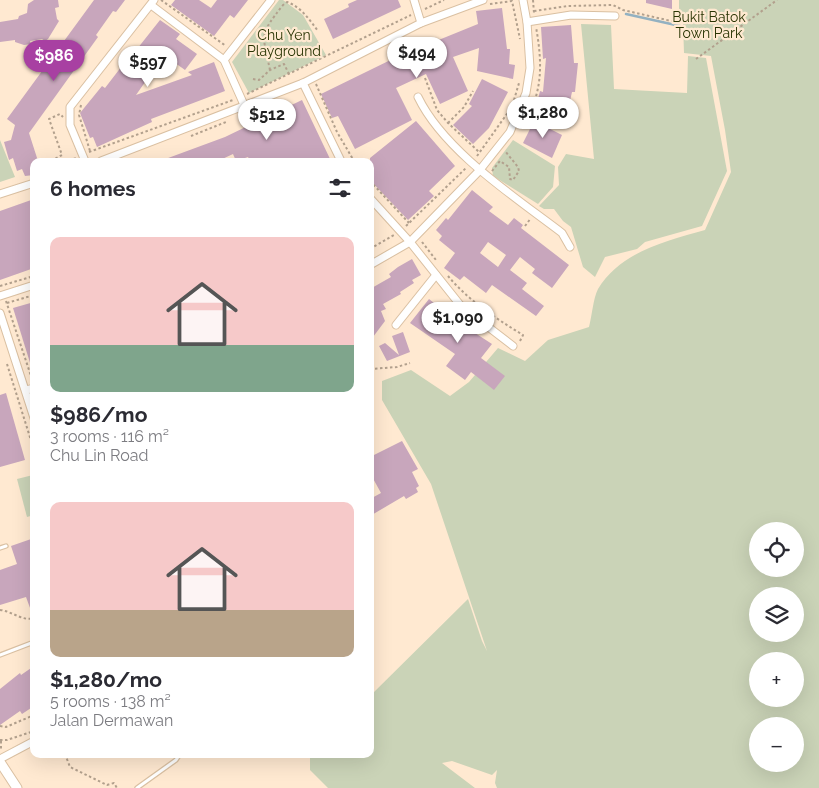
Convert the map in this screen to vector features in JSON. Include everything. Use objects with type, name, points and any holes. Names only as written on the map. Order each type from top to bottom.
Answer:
[{"type":"street","points":[[224,60],[271,0]]},
{"type":"street","points":[[414,0],[420,23]]},
{"type":"street","points":[[374,264],[411,243],[479,171],[510,132],[526,94],[530,68],[527,22],[523,0]]},
{"type":"street","points":[[109,158],[304,85],[420,23],[483,3]]},
{"type":"street","points":[[84,158],[70,125],[70,107],[154,4],[224,60],[244,96],[245,107]]},
{"type":"street","points":[[527,22],[571,15],[615,16]]},
{"type":"street","points":[[304,85],[339,158]]},
{"type":"street","points":[[418,97],[436,125],[479,171],[562,233],[570,248]]},
{"type":"street","points":[[0,194],[30,184]]},
{"type":"street","points":[[374,202],[401,231],[461,306],[513,346]]},
{"type":"street","points":[[396,325],[436,275]]},
{"type":"street","points":[[2,295],[30,286]]},
{"type":"street","points":[[0,313],[30,404]]},
{"type":"street","points":[[26,390],[30,388]]},
{"type":"street","points":[[17,788],[0,760],[30,743]]},
{"type":"lane","points":[[0,548],[6,546]]},
{"type":"lane","points":[[0,655],[30,644]]},
{"type":"lane","points":[[137,788],[177,758]]},
{"type":"path","points":[[154,4],[161,0],[223,46],[228,46]]},
{"type":"path","points":[[84,158],[91,152],[244,96],[444,0]]},
{"type":"path","points":[[519,128],[528,116],[538,92],[542,60],[533,0]]},
{"type":"path","points":[[696,59],[776,0]]},
{"type":"path","points":[[483,3],[512,1],[520,42]]},
{"type":"path","points":[[270,70],[263,36],[266,27],[283,5],[287,2],[305,13],[318,31]]},
{"type":"path","points":[[534,11],[568,6],[613,5],[623,10],[680,23],[680,13]]},
{"type":"path","points":[[253,79],[259,80],[270,70],[284,64],[289,74]]},
{"type":"path","points":[[514,100],[521,77]]},
{"type":"path","points":[[425,78],[433,102],[448,123],[479,152]]},
{"type":"path","points":[[304,85],[315,82],[337,132],[352,158]]},
{"type":"path","points":[[243,87],[244,96]]},
{"type":"path","points":[[448,123],[464,107],[473,91]]},
{"type":"path","points":[[84,101],[79,115],[91,152]]},
{"type":"path","points":[[374,247],[401,231],[472,162],[511,108]]},
{"type":"path","points":[[56,158],[62,155],[49,119],[60,114],[63,116]]},
{"type":"path","points":[[186,138],[227,122]]},
{"type":"path","points":[[487,176],[500,161],[509,167],[510,179],[513,180],[519,171],[518,167],[503,150],[507,145]]},
{"type":"path","points":[[374,185],[409,223]]},
{"type":"path","points":[[525,226],[528,221]]},
{"type":"path","points":[[411,243],[420,238],[438,264]]},
{"type":"path","points":[[443,270],[458,288],[476,303],[523,335]]},
{"type":"path","points":[[0,286],[30,277]]},
{"type":"path","points":[[2,295],[30,368]]},
{"type":"path","points":[[6,303],[30,296]]},
{"type":"path","points":[[6,358],[30,437]]},
{"type":"path","points":[[374,368],[410,363]]},
{"type":"path","points":[[0,610],[10,611],[26,619],[30,618]]},
{"type":"path","points":[[0,726],[6,727],[30,716]]},
{"type":"path","points":[[0,740],[7,740],[30,732]]},
{"type":"path","points":[[67,758],[70,767],[106,785],[114,783],[117,788]]},
{"type":"green space","name":"Chu Yen Playground","points":[[279,0],[283,0],[303,15],[326,55],[249,93],[232,62]]},
{"type":"green space","name":"Bukit Batok Town Park","points":[[679,0],[819,0],[819,788],[497,788],[495,783],[497,770],[492,775],[452,761],[442,763],[475,788],[328,788],[310,770],[310,758],[374,758],[374,692],[468,599],[487,651],[431,484],[382,400],[382,381],[411,370],[450,396],[469,382],[498,348],[525,361],[548,340],[589,327],[598,289],[619,265],[646,249],[705,230],[731,172],[711,56],[684,53],[683,23],[679,22]]},
{"type":"green space","points":[[581,24],[611,25],[614,89],[687,93],[688,56],[706,58],[727,171],[702,226],[645,242],[637,249],[605,257],[595,277],[583,267],[571,227],[563,221],[554,209],[544,209],[539,206],[559,185],[558,167],[566,154],[594,159]]},
{"type":"green space","points":[[0,140],[15,177],[0,182]]},
{"type":"green space","points":[[513,140],[555,166],[553,187],[538,204],[493,176],[492,168]]},
{"type":"green space","points":[[30,476],[30,516],[27,517],[17,479]]},
{"type":"building","points":[[34,0],[58,0],[59,7],[55,8],[59,21],[48,39],[45,41],[42,39],[30,41],[31,44],[24,45],[15,42],[15,40],[0,42],[0,22],[18,19],[19,16],[27,13],[28,4]]},
{"type":"building","points":[[94,0],[125,0],[116,12],[113,11],[96,35],[98,37],[29,133],[37,158],[30,158],[30,175],[25,176],[22,169],[17,171],[13,158],[9,160],[4,142],[11,140],[15,125],[7,119]]},
{"type":"building","points":[[175,0],[199,0],[211,8],[217,0],[248,0],[234,18],[230,15],[214,36],[171,5]]},
{"type":"building","points":[[357,0],[398,0],[401,7],[333,39],[324,19],[349,7],[348,4]]},
{"type":"building","points":[[646,0],[672,0],[672,9],[646,3]]},
{"type":"building","points":[[502,8],[507,49],[510,49],[509,64],[515,65],[513,79],[477,71],[479,48],[453,57],[468,91],[440,104],[426,74],[396,88],[412,120],[355,149],[338,116],[332,118],[321,94],[413,49],[478,24],[476,11]]},
{"type":"building","points":[[160,20],[180,34],[176,39],[197,54],[185,70],[164,55],[136,95],[192,75],[188,72],[214,62],[225,91],[151,119],[152,122],[97,147],[93,137],[90,138],[80,113],[102,86],[105,88]]},
{"type":"building","points":[[571,25],[574,63],[578,63],[575,92],[572,92],[565,123],[534,116],[540,91],[543,92],[546,58],[543,59],[541,27]]},
{"type":"building","points":[[482,79],[508,92],[489,128],[473,144],[453,125],[472,106],[469,104]]},
{"type":"building","points":[[302,100],[330,158],[235,158],[233,154],[224,158],[168,158],[225,137]]},
{"type":"building","points":[[416,121],[455,166],[429,191],[434,196],[408,220],[374,184],[374,158],[370,158]]},
{"type":"building","points":[[534,121],[562,135],[552,158],[523,143]]},
{"type":"building","points":[[472,190],[493,207],[489,211],[508,225],[514,218],[523,225],[521,228],[569,265],[552,288],[532,273],[535,269],[520,257],[510,270],[527,283],[522,289],[544,306],[536,316],[492,285],[486,293],[464,276],[460,280],[444,268],[455,253],[439,240],[442,236],[436,230],[446,218],[448,220]],"holes":[[[488,242],[506,255],[498,267],[480,253]]]},
{"type":"building","points":[[30,200],[30,269],[0,280],[0,211]]},
{"type":"building","points":[[412,259],[421,275],[412,280],[414,283],[400,292],[401,294],[383,304],[386,309],[381,311],[385,321],[374,336],[374,287],[391,277],[389,274]]},
{"type":"building","points":[[429,299],[458,322],[492,344],[481,358],[505,376],[494,390],[471,372],[465,380],[446,366],[455,354],[410,323]]},
{"type":"building","points":[[30,303],[30,363],[13,308]]},
{"type":"building","points":[[403,332],[410,352],[387,361],[379,346],[385,343],[399,355],[392,336]]},
{"type":"building","points":[[6,393],[25,460],[0,467],[0,395]]},
{"type":"building","points":[[402,441],[418,469],[412,472],[419,486],[416,488],[418,492],[406,499],[404,496],[374,514],[374,497],[381,493],[374,480],[374,455]]},
{"type":"building","points":[[30,539],[30,608],[26,597],[0,605],[0,570],[17,564],[11,546]]},
{"type":"building","points":[[30,669],[30,709],[22,714],[20,711],[0,725],[0,689],[20,673],[21,675]]},
{"type":"waterway","points":[[626,14],[680,26]]}]
